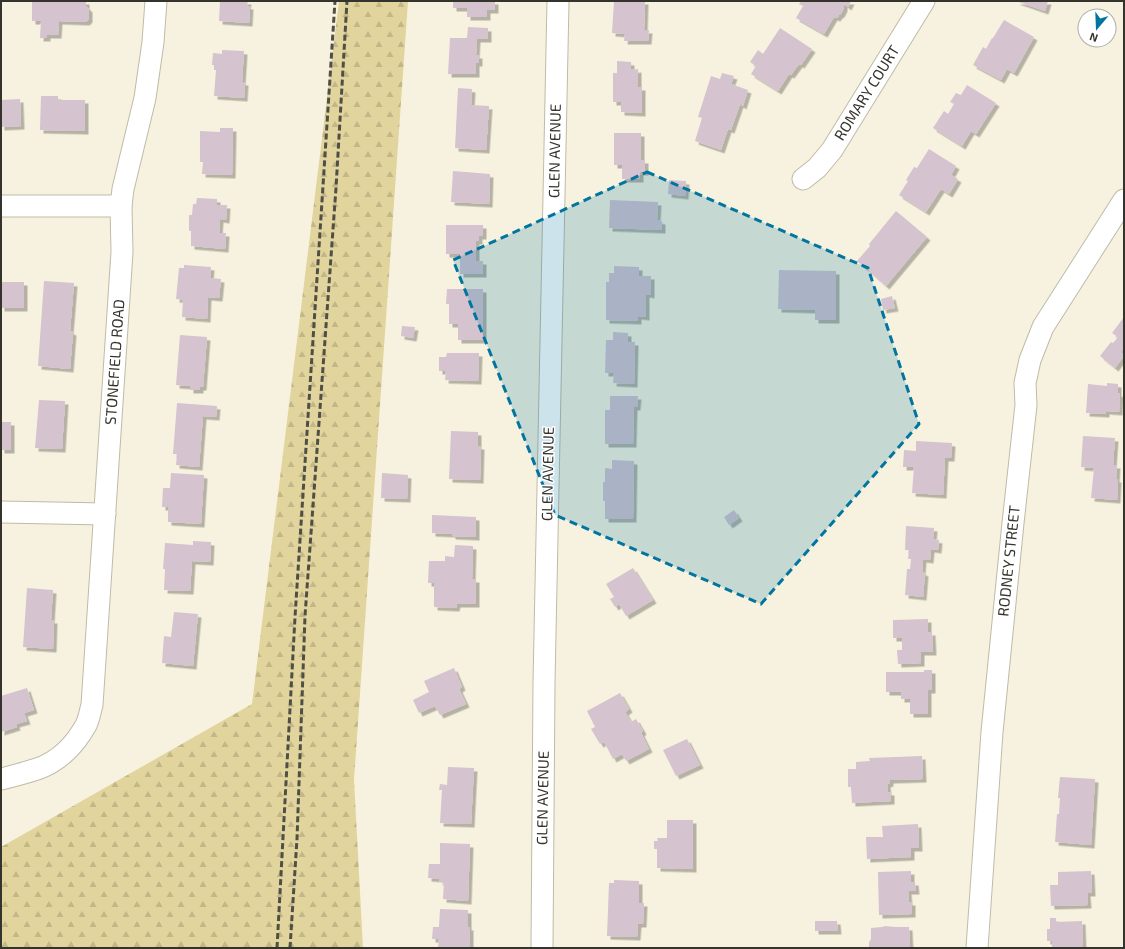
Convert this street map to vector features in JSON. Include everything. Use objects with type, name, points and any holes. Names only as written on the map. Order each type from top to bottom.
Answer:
[{"type":"street","name":"STONEFIELD ROAD","points":[[1,779],[45,766],[62,756],[75,743],[86,724],[92,705],[122,252],[121,206],[123,189],[145,98],[153,42],[156,1]]},
{"type":"street","name":"GLEN AVENUE","points":[[542,948],[544,675],[558,1]]},
{"type":"street","name":"ROMARY COURT","points":[[803,179],[817,168],[832,150],[924,1]]},
{"type":"street","name":"RODNEY STREET","points":[[977,948],[992,732],[1026,405],[1025,383],[1030,360],[1042,327],[1124,200]]},
{"type":"street","points":[[1,206],[121,206]]},
{"type":"street","points":[[1,512],[105,514]]},
{"type":"highlighted area","points":[[647,172],[868,268],[919,424],[761,604],[555,515],[453,260]]},
{"type":"green space","points":[[339,1],[408,1],[354,780],[363,948],[1,948],[1,847],[252,704]]},
{"type":"building","points":[[32,1],[86,1],[86,6],[89,9],[89,19],[86,22],[59,21],[58,35],[47,35],[47,38],[40,38],[41,21],[32,21]]},
{"type":"building","points":[[220,1],[248,1],[247,6],[250,6],[249,23],[219,21]]},
{"type":"building","points":[[453,1],[495,1],[495,10],[487,10],[487,17],[467,17],[467,8],[453,8]]},
{"type":"building","points":[[614,1],[645,1],[644,30],[649,30],[648,41],[624,41],[625,34],[612,33]]},
{"type":"building","points":[[801,1],[851,1],[848,7],[844,4],[841,14],[837,18],[834,17],[824,34],[796,18],[803,6],[799,4]]},
{"type":"building","points":[[1016,1],[1048,1],[1045,11]]},
{"type":"building","points":[[1004,20],[1034,37],[1014,73],[1007,69],[1001,80],[973,65],[983,47],[986,49]]},
{"type":"building","points":[[468,27],[488,28],[488,39],[477,39],[476,55],[479,55],[479,63],[476,63],[476,74],[448,74],[450,38],[467,38]]},
{"type":"building","points":[[780,28],[812,49],[801,65],[799,64],[791,75],[789,74],[778,91],[751,74],[756,66],[750,62],[758,50],[763,54]]},
{"type":"building","points":[[222,50],[244,51],[242,82],[245,82],[244,98],[214,96],[216,70],[214,70],[214,65],[212,65],[213,53],[222,54]]},
{"type":"building","points":[[617,61],[631,62],[631,70],[638,69],[638,87],[642,87],[642,113],[621,112],[621,102],[613,102],[613,73],[617,73]]},
{"type":"building","points":[[722,73],[734,76],[731,84],[748,90],[743,106],[740,104],[731,130],[728,129],[721,150],[695,141],[702,118],[698,117],[711,76],[720,79]]},
{"type":"building","points":[[967,85],[996,103],[976,134],[971,131],[962,146],[933,128],[944,111],[948,114],[954,104],[950,102],[956,93],[961,95]]},
{"type":"building","points":[[458,88],[472,89],[471,105],[489,106],[486,150],[455,148]]},
{"type":"building","points":[[41,96],[58,96],[58,100],[85,100],[85,131],[40,130]]},
{"type":"building","points":[[20,99],[21,126],[1,127],[1,100]]},
{"type":"building","points":[[220,128],[233,128],[232,175],[202,174],[203,162],[200,162],[200,131],[220,132]]},
{"type":"building","points":[[614,133],[641,133],[641,160],[645,160],[645,172],[640,172],[640,179],[622,179],[622,165],[614,165]]},
{"type":"building","points":[[929,149],[956,166],[951,175],[958,179],[949,194],[941,189],[926,212],[899,195],[908,181],[906,180],[914,167],[917,168]]},
{"type":"building","points":[[453,171],[490,174],[489,204],[451,202]]},
{"type":"building","points":[[669,180],[686,181],[685,196],[668,194]]},
{"type":"building","points":[[197,198],[217,199],[217,205],[227,205],[226,220],[220,219],[219,233],[226,233],[225,249],[191,246],[189,215],[192,215],[193,204],[196,204]]},
{"type":"building","points":[[610,200],[658,202],[657,220],[662,221],[662,230],[609,228]]},
{"type":"building","points":[[896,211],[927,237],[886,286],[857,261]]},
{"type":"building","points":[[446,225],[483,225],[483,236],[479,236],[479,241],[476,241],[476,261],[483,261],[483,274],[460,274],[460,254],[446,254]]},
{"type":"building","points":[[184,265],[211,267],[210,278],[221,279],[219,298],[208,297],[207,319],[182,317],[183,300],[176,299],[179,268],[184,268]]},
{"type":"building","points":[[614,266],[639,267],[639,276],[651,276],[651,295],[646,294],[646,317],[638,316],[638,321],[606,320],[606,282],[609,282],[609,273],[614,273]]},
{"type":"building","points":[[779,270],[836,271],[836,320],[815,320],[815,310],[778,309]]},
{"type":"building","points":[[44,281],[74,283],[70,331],[73,332],[70,369],[38,366]]},
{"type":"building","points":[[1,282],[24,282],[24,308],[1,308]]},
{"type":"building","points":[[447,289],[483,289],[483,340],[458,340],[458,324],[449,324],[449,304],[446,304]]},
{"type":"building","points":[[892,296],[895,308],[883,310],[881,299]]},
{"type":"building","points":[[1124,317],[1124,349],[1121,352],[1124,356],[1115,368],[1100,356],[1111,342],[1113,343],[1118,337],[1112,333]]},
{"type":"building","points":[[402,326],[415,327],[413,338],[401,336]]},
{"type":"building","points":[[613,332],[628,333],[628,342],[635,342],[634,384],[613,383],[614,373],[605,373],[606,340],[613,340]]},
{"type":"building","points":[[180,335],[207,337],[203,387],[200,387],[200,390],[190,390],[190,386],[176,385]]},
{"type":"building","points":[[447,353],[479,353],[478,381],[445,380],[446,371],[439,371],[439,357],[446,357]]},
{"type":"building","points":[[1107,383],[1118,384],[1118,393],[1120,394],[1119,412],[1106,411],[1106,414],[1086,413],[1088,384],[1107,386]]},
{"type":"building","points":[[610,396],[638,396],[637,407],[634,407],[633,444],[605,444],[605,410],[610,410]]},
{"type":"building","points":[[39,400],[65,401],[62,449],[35,448]]},
{"type":"building","points":[[177,403],[217,406],[216,417],[203,416],[199,467],[176,465],[177,454],[173,454]]},
{"type":"building","points":[[1,422],[11,422],[11,450],[1,450]]},
{"type":"building","points":[[451,431],[478,432],[478,446],[481,446],[480,480],[449,479]]},
{"type":"building","points":[[1083,436],[1115,438],[1113,465],[1117,465],[1117,500],[1091,498],[1094,468],[1081,467]]},
{"type":"building","points":[[916,441],[952,443],[951,458],[945,458],[943,495],[912,493],[914,467],[903,467],[904,450],[916,451]]},
{"type":"building","points":[[612,460],[634,461],[633,519],[605,519],[603,482],[605,482],[605,468],[612,469]]},
{"type":"building","points":[[171,473],[204,475],[201,524],[168,522],[168,507],[162,507],[163,488],[170,488]]},
{"type":"building","points":[[382,473],[408,475],[407,499],[381,498]]},
{"type":"building","points":[[734,510],[739,518],[729,525],[724,517]]},
{"type":"building","points":[[432,515],[476,517],[476,537],[432,533]]},
{"type":"building","points":[[906,526],[934,528],[933,539],[939,540],[938,550],[931,549],[930,560],[923,559],[922,572],[925,573],[923,597],[905,595],[907,569],[910,569],[911,559],[908,559],[909,550],[905,550]]},
{"type":"building","points":[[193,541],[211,542],[210,562],[192,561],[190,591],[164,590],[165,569],[163,569],[165,543],[193,545]]},
{"type":"building","points":[[455,545],[473,546],[472,579],[476,579],[476,604],[457,604],[456,608],[434,607],[434,583],[428,583],[429,561],[445,561],[445,556],[454,557]]},
{"type":"building","points":[[633,568],[653,600],[626,616],[619,604],[615,607],[610,599],[614,597],[606,584]]},
{"type":"building","points":[[27,588],[53,590],[51,620],[54,620],[53,649],[23,647]]},
{"type":"building","points":[[174,612],[198,614],[193,666],[162,663],[164,636],[171,637]]},
{"type":"building","points":[[928,619],[928,632],[932,632],[933,652],[921,652],[921,663],[898,664],[897,650],[902,650],[902,638],[893,638],[893,620]]},
{"type":"building","points":[[454,668],[462,687],[459,689],[466,704],[440,715],[435,706],[419,713],[413,700],[429,692],[424,681]]},
{"type":"building","points":[[924,670],[932,670],[932,690],[928,690],[928,714],[910,714],[910,699],[901,699],[901,692],[886,692],[886,672],[924,672]]},
{"type":"building","points":[[27,688],[34,710],[24,713],[27,721],[16,724],[17,727],[1,732],[1,696]]},
{"type":"building","points":[[620,693],[629,709],[625,712],[631,722],[636,719],[643,731],[641,733],[649,749],[626,761],[622,754],[613,759],[604,742],[600,744],[591,729],[595,727],[587,711]]},
{"type":"building","points":[[687,739],[700,765],[676,776],[663,750]]},
{"type":"building","points":[[922,756],[923,779],[890,780],[890,783],[887,784],[888,792],[891,792],[891,801],[852,803],[851,787],[848,787],[848,769],[856,769],[856,762],[870,761],[869,758]]},
{"type":"building","points":[[448,767],[474,768],[471,824],[440,823],[442,790],[439,790],[440,784],[447,785]]},
{"type":"building","points":[[1060,777],[1095,779],[1091,845],[1055,842],[1057,814],[1059,814],[1060,798],[1058,798]]},
{"type":"building","points":[[667,820],[693,820],[693,869],[657,868],[657,849],[654,849],[654,841],[658,841],[657,838],[667,838]]},
{"type":"building","points":[[918,824],[919,848],[911,848],[911,857],[867,859],[866,837],[883,837],[882,826]]},
{"type":"building","points":[[440,843],[470,844],[468,901],[443,899],[444,882],[439,882],[440,879],[428,878],[429,864],[440,864]]},
{"type":"building","points":[[911,871],[911,882],[915,882],[916,891],[908,891],[909,902],[912,902],[912,914],[879,915],[878,872]]},
{"type":"building","points":[[1091,871],[1092,893],[1087,893],[1088,905],[1051,906],[1050,885],[1058,885],[1058,872]]},
{"type":"building","points":[[614,880],[639,881],[639,903],[644,903],[643,924],[638,924],[637,937],[607,936],[609,883],[614,883]]},
{"type":"building","points":[[440,909],[468,910],[470,948],[438,948],[439,939],[432,939],[433,927],[439,927]]},
{"type":"building","points":[[1050,918],[1056,918],[1056,922],[1082,921],[1083,948],[1052,948],[1052,941],[1047,941],[1047,929],[1050,929]]},
{"type":"building","points":[[815,921],[837,921],[838,931],[815,931]]},
{"type":"building","points":[[885,926],[909,927],[910,948],[869,948],[871,928]]},
{"type":"railway","points":[[277,948],[295,617],[335,1]]},
{"type":"railway","points":[[290,948],[297,839],[305,616],[336,188],[347,1]]}]
